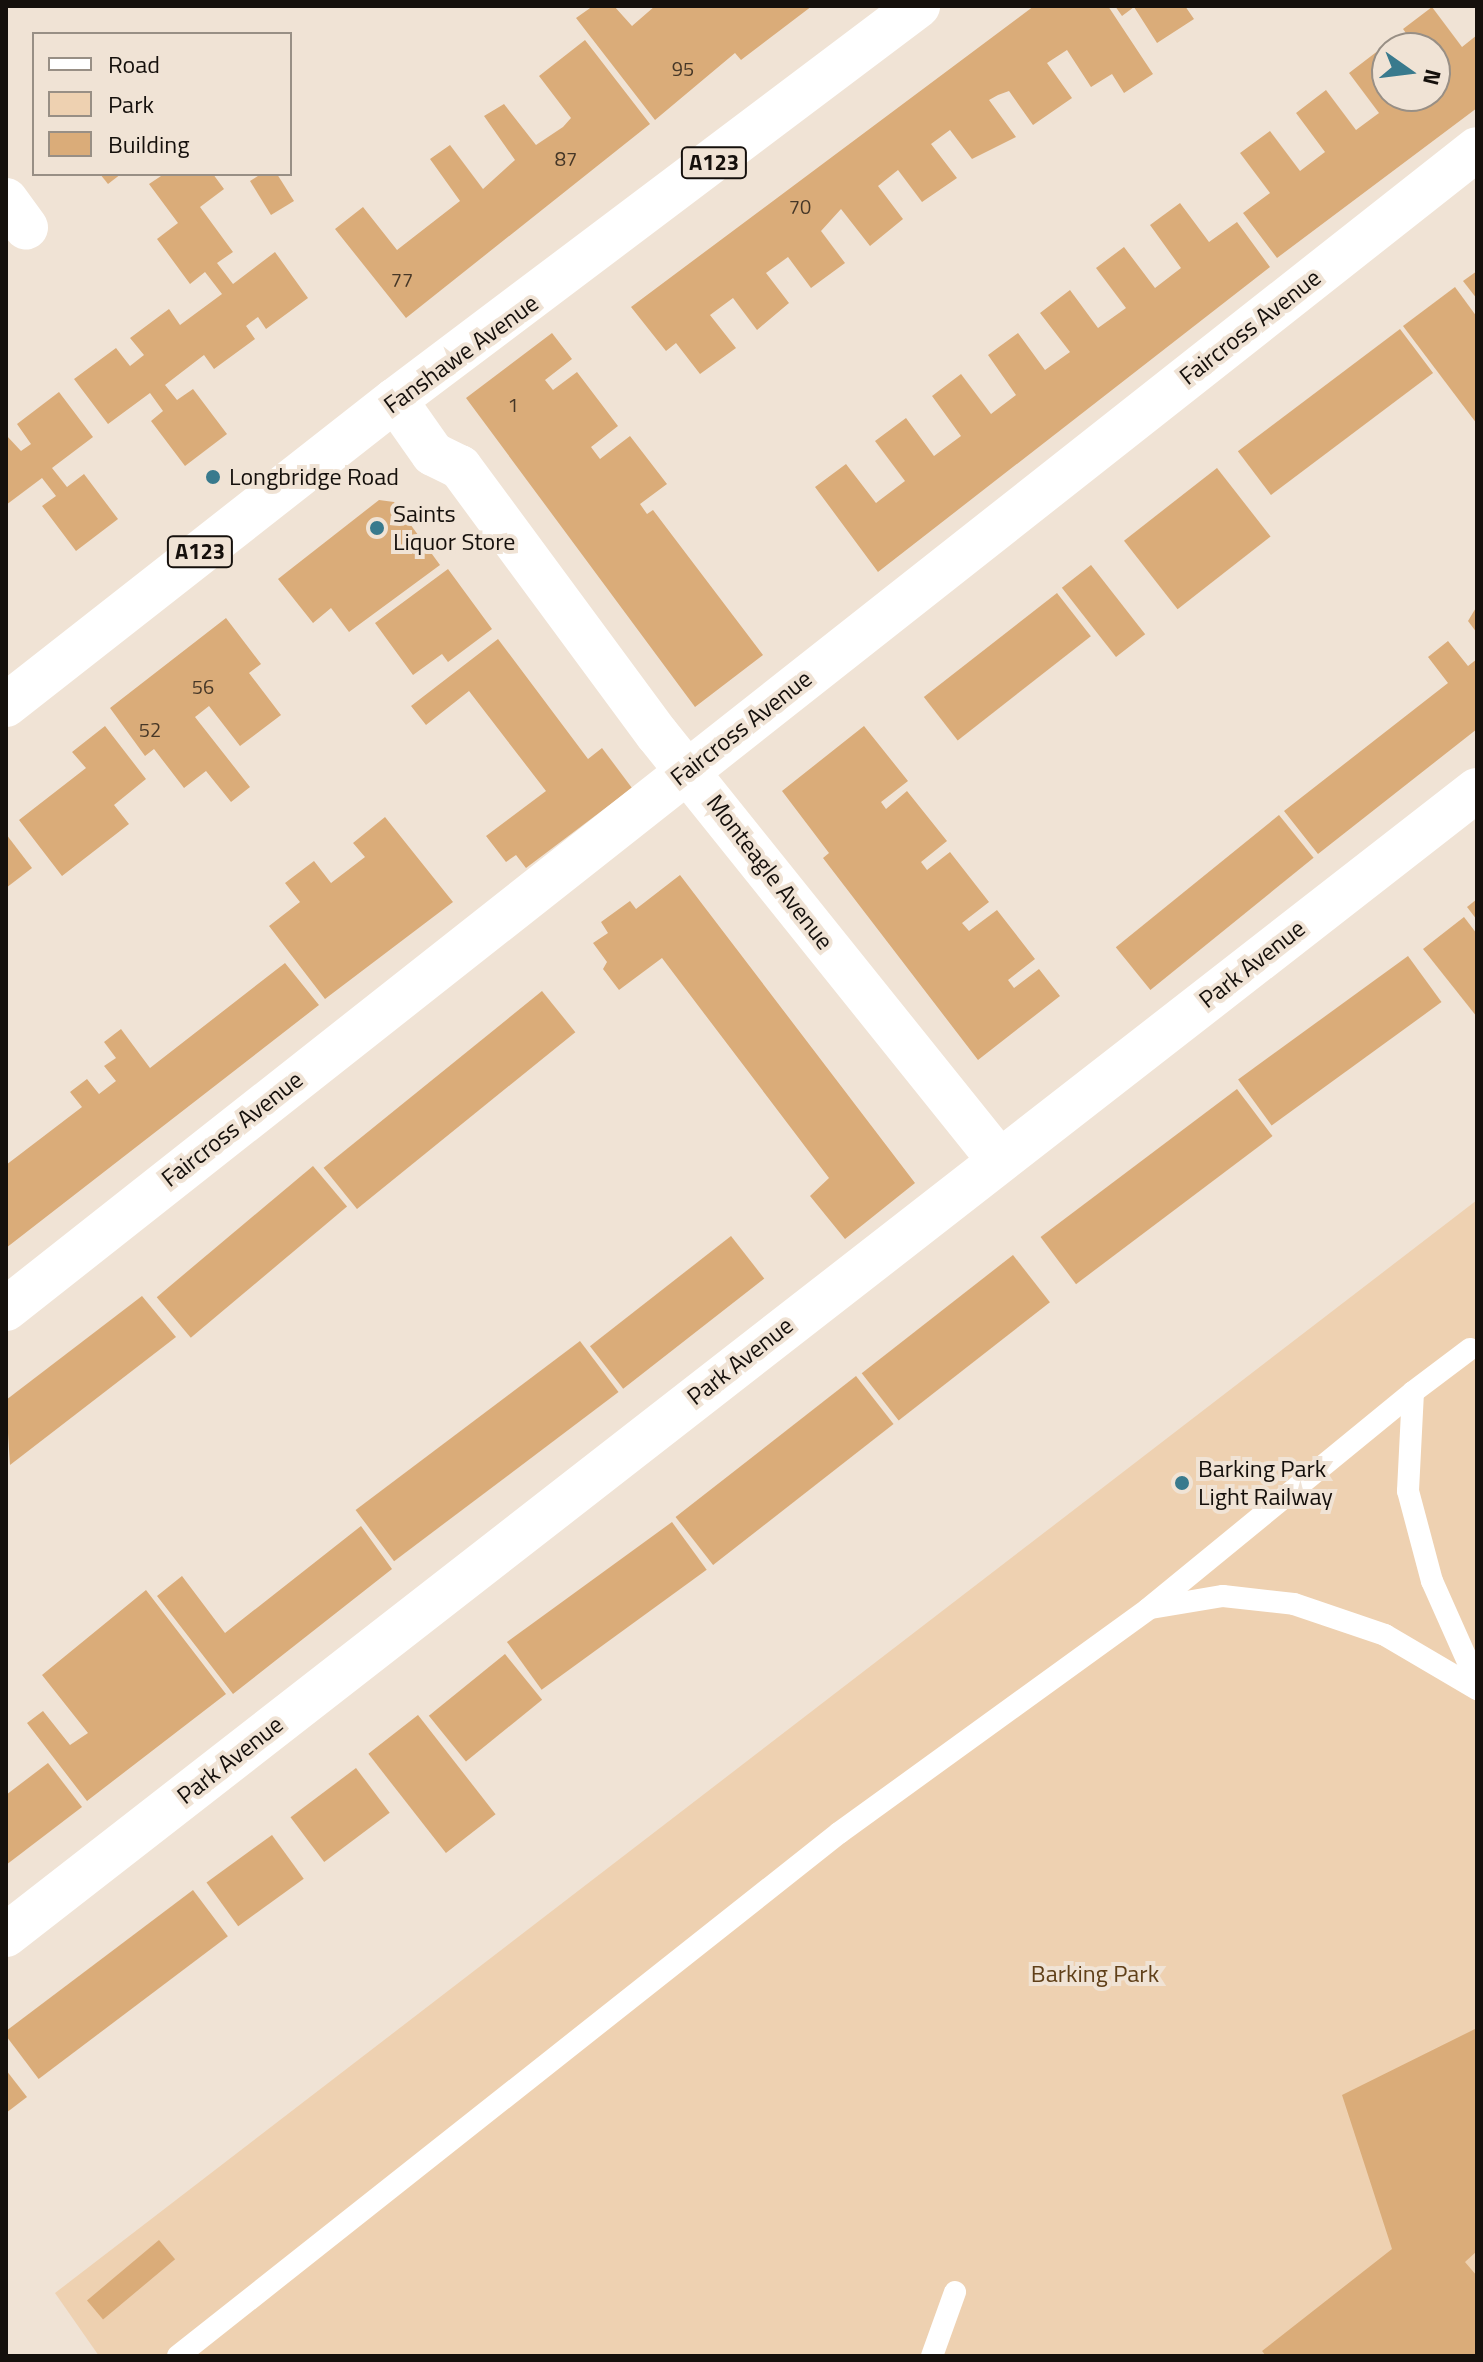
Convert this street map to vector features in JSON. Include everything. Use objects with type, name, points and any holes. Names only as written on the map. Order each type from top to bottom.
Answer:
[{"type":"street","name":"Fanshawe Avenue","points":[[6,705],[395,400],[918,6]]},
{"type":"street","name":"Faircross Avenue","points":[[6,1309],[1477,149]]},
{"type":"street","name":"Monteagle Avenue","points":[[395,400],[433,454],[460,467],[688,769],[998,1159]]},
{"type":"street","name":"Park Avenue","points":[[6,1935],[998,1159],[1477,790]]},
{"type":"lane","points":[[178,2356],[839,1833],[1148,1609],[1470,1349]]},
{"type":"lane","points":[[1413,1392],[1408,1491],[1432,1581],[1477,1682]]},
{"type":"lane","points":[[1148,1609],[1223,1596],[1294,1604],[1385,1635],[1477,1689]]},
{"type":"lane","points":[[932,2356],[955,2292]]},
{"type":"green space","name":"Barking Park","points":[[1477,1200],[1477,2356],[99,2356],[55,2293]]},
{"type":"building","points":[[593,6],[614,6],[632,26],[655,6],[812,6],[741,60],[735,53],[655,120],[576,18]]},
{"type":"building","points":[[1034,6],[1108,6],[1153,74],[1124,93],[1112,74],[1091,87],[1067,50],[1047,63],[1072,98],[1033,125],[1009,91],[989,100],[1016,137],[972,159],[950,130],[931,144],[957,178],[922,202],[898,170],[878,186],[903,219],[870,246],[841,209],[821,231],[845,263],[811,288],[788,257],[766,273],[789,303],[757,330],[733,298],[710,315],[736,348],[700,374],[676,343],[666,351],[631,307]]},
{"type":"building","points":[[1115,6],[1185,6],[1194,19],[1157,43],[1134,7],[1122,16]]},
{"type":"building","points":[[1432,7],[1451,32],[1405,32],[1403,29]]},
{"type":"building","points":[[1451,32],[1462,47],[1477,35],[1477,108],[1277,258],[1243,213],[1270,193],[1240,153],[1270,131],[1300,171],[1325,152],[1296,113],[1326,90],[1356,130],[1379,113],[1451,112]]},
{"type":"building","points":[[585,40],[650,124],[406,318],[335,229],[363,207],[397,250],[460,201],[430,159],[450,145],[483,189],[515,160],[484,116],[504,104],[536,145],[563,127],[571,118],[539,76]]},
{"type":"building","points":[[1371,56],[1371,102],[1349,73]]},
{"type":"building","points":[[102,176],[118,176],[108,184]]},
{"type":"building","points":[[161,176],[214,176],[224,189],[200,207],[233,252],[217,263],[233,284],[275,252],[308,298],[266,329],[258,317],[251,322],[246,326],[255,339],[214,369],[204,355],[165,385],[177,400],[193,389],[227,434],[185,466],[151,421],[163,411],[150,393],[108,424],[74,379],[116,348],[130,366],[144,355],[130,338],[169,309],[180,325],[222,294],[205,272],[190,284],[157,239],[178,223],[149,184]]},
{"type":"building","points":[[258,176],[278,176],[294,201],[271,215],[250,181]]},
{"type":"building","points":[[1180,203],[1209,242],[1237,222],[1270,267],[878,572],[815,487],[846,464],[876,503],[905,481],[875,441],[906,418],[934,456],[961,436],[932,396],[961,374],[991,414],[1016,395],[988,355],[1018,333],[1045,370],[1070,352],[1040,313],[1070,290],[1098,328],[1126,308],[1096,268],[1124,247],[1155,288],[1181,268],[1150,225]]},
{"type":"building","points":[[1477,271],[1477,299],[1463,281]]},
{"type":"building","points":[[1455,287],[1477,317],[1477,424],[1403,326]]},
{"type":"building","points":[[1400,329],[1433,373],[1271,495],[1238,451]]},
{"type":"building","points":[[552,333],[572,359],[545,380],[553,390],[577,372],[618,426],[591,447],[600,459],[630,436],[667,484],[640,504],[647,514],[653,510],[763,655],[695,707],[466,398]]},
{"type":"building","points":[[59,392],[93,437],[52,468],[67,487],[84,474],[118,519],[76,551],[42,506],[56,496],[42,478],[6,505],[6,435],[21,451],[31,444],[17,424]]},
{"type":"building","points":[[1217,468],[1271,537],[1178,609],[1124,541]]},
{"type":"building","points":[[379,500],[394,502],[440,565],[349,632],[331,608],[313,623],[278,579]]},
{"type":"building","points":[[1091,565],[1145,634],[1116,657],[1062,588]]},
{"type":"building","points":[[448,569],[492,629],[448,662],[442,654],[413,675],[375,623]]},
{"type":"building","points":[[1057,593],[1091,636],[958,740],[924,697]]},
{"type":"building","points":[[1477,606],[1477,633],[1468,621]]},
{"type":"building","points":[[226,618],[261,664],[249,673],[281,715],[240,746],[209,706],[195,717],[250,787],[231,802],[206,771],[184,788],[154,749],[145,756],[110,708]]},
{"type":"building","points":[[498,639],[588,759],[602,748],[632,788],[526,868],[516,855],[506,862],[486,836],[546,791],[469,691],[426,725],[411,706]]},
{"type":"building","points":[[1448,641],[1468,666],[1477,659],[1477,729],[1318,854],[1284,811],[1448,683],[1428,657]]},
{"type":"building","points":[[105,726],[146,779],[114,805],[129,824],[62,876],[19,820],[86,768],[72,752]]},
{"type":"building","points":[[864,726],[908,781],[881,802],[886,809],[907,791],[947,841],[921,862],[927,870],[950,852],[989,902],[962,923],[969,931],[997,910],[1035,959],[1008,980],[1014,988],[1039,969],[1060,996],[978,1060],[823,858],[829,853],[782,791]]},
{"type":"building","points":[[1279,815],[1314,858],[1150,990],[1116,947]]},
{"type":"building","points":[[385,817],[453,902],[325,999],[269,926],[300,902],[285,883],[314,861],[331,883],[365,857],[353,843]]},
{"type":"building","points":[[6,834],[32,868],[6,888]]},
{"type":"building","points":[[680,875],[915,1183],[845,1239],[810,1196],[829,1178],[662,958],[619,990],[603,969],[607,962],[593,943],[608,933],[601,922],[630,901],[636,909]]},
{"type":"building","points":[[1477,899],[1477,920],[1467,907]]},
{"type":"building","points":[[1464,917],[1477,934],[1477,1017],[1423,949]]},
{"type":"building","points":[[1408,956],[1442,1002],[1272,1126],[1238,1079]]},
{"type":"building","points":[[285,963],[319,1005],[6,1248],[6,1165],[82,1107],[70,1092],[87,1079],[99,1094],[116,1081],[104,1066],[116,1058],[104,1042],[121,1029],[150,1068]]},
{"type":"building","points":[[542,991],[575,1032],[357,1209],[324,1168]]},
{"type":"building","points":[[1237,1089],[1273,1136],[1076,1284],[1041,1237]]},
{"type":"building","points":[[313,1166],[347,1207],[191,1338],[157,1297]]},
{"type":"building","points":[[731,1236],[764,1279],[623,1389],[590,1346]]},
{"type":"building","points":[[1013,1255],[1050,1302],[899,1420],[862,1373]]},
{"type":"building","points":[[142,1296],[176,1337],[10,1465],[6,1400]]},
{"type":"building","points":[[580,1341],[619,1392],[394,1561],[356,1510]]},
{"type":"building","points":[[856,1376],[894,1424],[713,1565],[676,1517]]},
{"type":"building","points":[[672,1522],[707,1570],[542,1690],[507,1642]]},
{"type":"building","points":[[361,1526],[392,1569],[233,1694],[157,1596],[182,1576],[225,1633]]},
{"type":"building","points":[[146,1590],[226,1694],[87,1801],[27,1723],[43,1711],[70,1745],[88,1733],[42,1675]]},
{"type":"building","points":[[505,1654],[542,1700],[466,1762],[429,1716]]},
{"type":"building","points":[[418,1715],[496,1814],[446,1853],[368,1754]]},
{"type":"building","points":[[48,1763],[82,1807],[6,1865],[6,1795]]},
{"type":"building","points":[[356,1768],[390,1813],[324,1862],[291,1817]]},
{"type":"building","points":[[272,1835],[304,1879],[238,1926],[206,1883]]},
{"type":"building","points":[[193,1890],[228,1936],[39,2079],[6,2036],[6,2031]]},
{"type":"building","points":[[1477,2028],[1477,2251],[1465,2262],[1477,2276],[1477,2356],[1266,2356],[1262,2351],[1392,2249],[1342,2095]]},
{"type":"building","points":[[6,2070],[27,2097],[6,2113]]},
{"type":"building","points":[[159,2240],[175,2259],[103,2320],[87,2300]]},
{"type":"place","name":"Longbridge Road","points":[[213,477]]},
{"type":"place","name":"Saints Liquor Store","points":[[377,528]]},
{"type":"place","name":"Barking Park Light Railway","points":[[1182,1483]]}]
